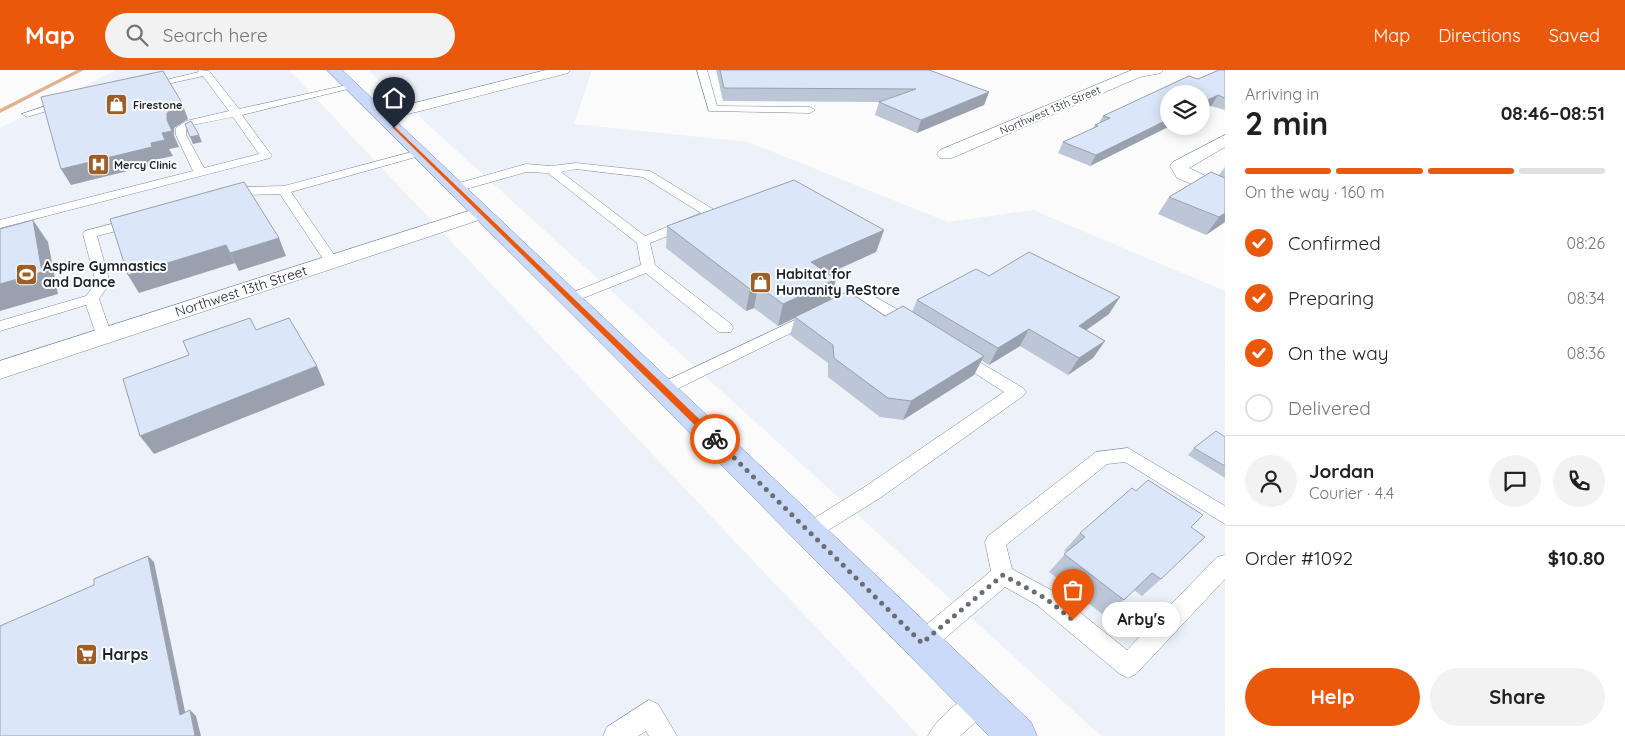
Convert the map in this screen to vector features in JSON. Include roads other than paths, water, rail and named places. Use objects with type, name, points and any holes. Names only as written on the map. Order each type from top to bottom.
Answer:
[{"type":"main road","points":[[342,78],[663,388],[1017,736]]},
{"type":"street","points":[[381,116],[563,70]]},
{"type":"street","name":"Northwest 13th Street","points":[[946,154],[1137,73],[1156,70]]},
{"type":"street","points":[[1225,140],[1179,166],[1184,174],[1225,192]]},
{"type":"street","name":"Northwest 13th Street","points":[[0,370],[481,213]]},
{"type":"lane","points":[[702,70],[713,108],[810,110]]},
{"type":"lane","points":[[0,224],[266,156],[204,72],[139,87]]},
{"type":"lane","points":[[200,173],[181,135],[181,128],[197,121],[236,113],[342,78]]},
{"type":"lane","points":[[27,114],[72,100]]},
{"type":"lane","points":[[217,199],[244,191],[284,190],[419,152]]},
{"type":"lane","points":[[456,188],[526,168],[551,170],[576,166],[646,174],[711,214],[643,241]]},
{"type":"lane","points":[[551,170],[643,241],[648,267],[725,328]]},
{"type":"lane","points":[[284,190],[332,262]]},
{"type":"lane","points":[[0,326],[91,298],[103,283],[90,234],[144,219]]},
{"type":"lane","points":[[570,298],[648,267]]},
{"type":"lane","points":[[663,388],[861,292],[927,335]]},
{"type":"lane","points":[[91,298],[104,336]]},
{"type":"lane","points":[[809,532],[873,492],[1017,392],[943,345]]},
{"type":"lane","points":[[1225,516],[1128,455],[1103,457],[995,542],[1003,575],[1045,598],[1128,666],[1225,565]]},
{"type":"lane","points":[[922,643],[1003,575]]},
{"type":"lane","points":[[941,736],[980,701]]},
{"type":"lane","points":[[616,736],[649,713],[664,736]]},
{"type":"waterway","points":[[0,111],[81,70]]},
{"type":"place","name":"Firestone","points":[[117,105]]},
{"type":"place","name":"Mercy Clinic","points":[[98,165]]},
{"type":"place","name":"Aspire Gymnastics and Dance","points":[[27,274]]},
{"type":"place","name":"Habitat for Humanity ReStore","points":[[760,282]]},
{"type":"place","name":"Arby's","points":[[1073,620]]},
{"type":"place","name":"Harps","points":[[86,654]]}]
